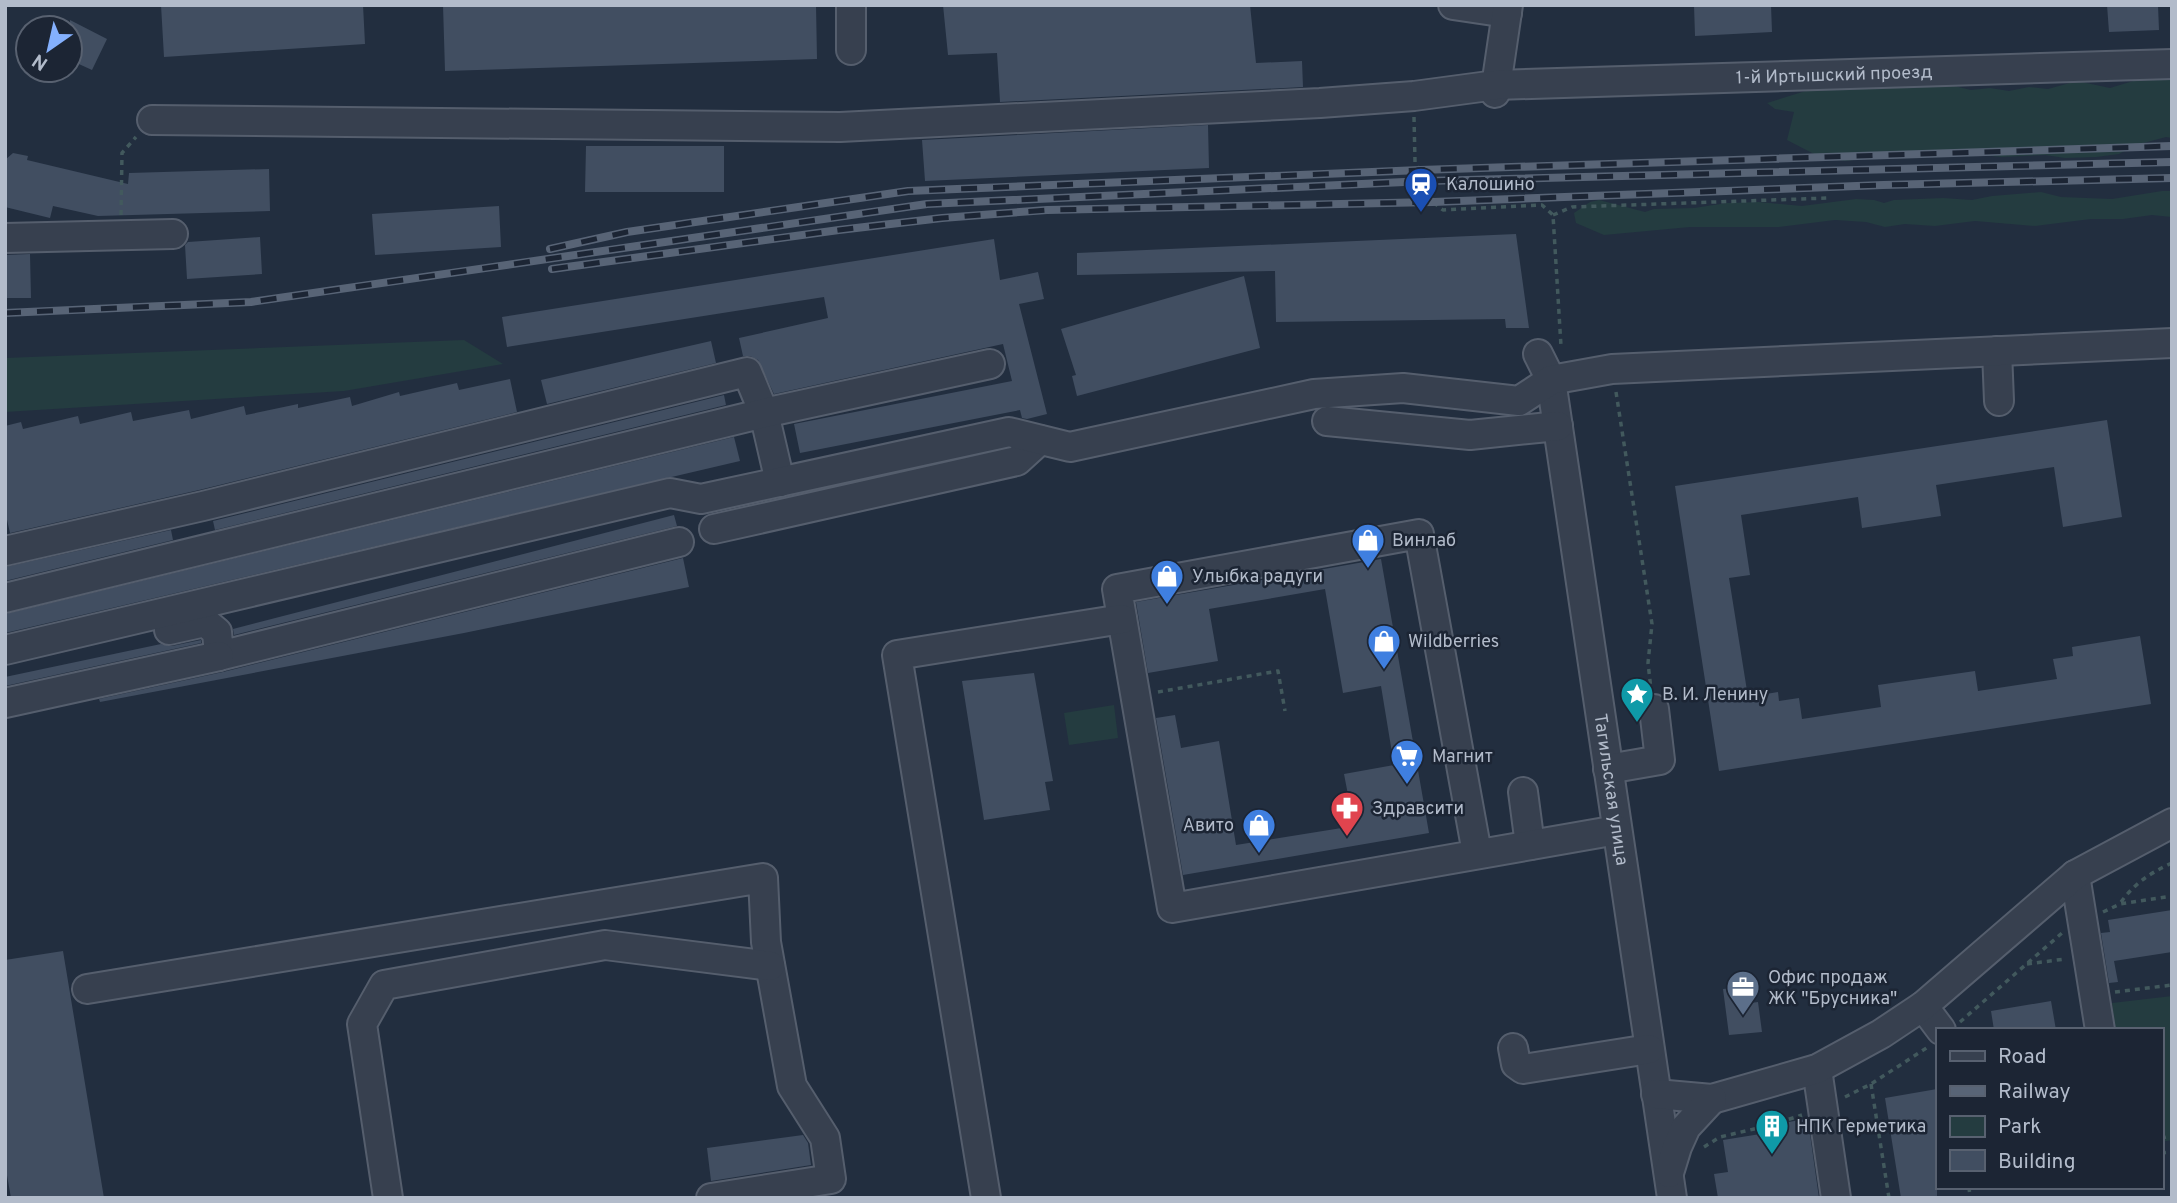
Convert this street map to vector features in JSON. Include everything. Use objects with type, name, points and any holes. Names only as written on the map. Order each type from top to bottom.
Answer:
[{"type":"street","points":[[851,5],[851,50]]},
{"type":"street","points":[[1453,5],[1508,9],[1495,89]]},
{"type":"street","name":"1-й Иртышский проезд","points":[[152,120],[840,127],[1320,103],[1495,89],[2172,64]]},
{"type":"street","points":[[5,238],[173,234]]},
{"type":"street","points":[[5,650],[670,493],[701,499],[1009,432],[1070,447],[1314,394],[1403,388],[1519,401],[1551,380],[1611,358],[1997,351],[2172,343]]},
{"type":"street","points":[[1997,351],[1999,401]]},
{"type":"street","name":"Тагильская улица","points":[[1538,354],[1551,380],[1670,1186]]},
{"type":"street","points":[[5,598],[764,413],[990,364]]},
{"type":"street","points":[[5,551],[203,506],[747,372],[764,413],[780,482]]},
{"type":"street","points":[[1327,421],[1470,435],[1558,426]]},
{"type":"street","points":[[714,529],[1017,461],[1040,440]]},
{"type":"street","points":[[1476,853],[1419,534],[1117,589],[1172,908],[1617,830]]},
{"type":"street","points":[[5,703],[219,656],[679,542]]},
{"type":"street","points":[[986,1198],[897,655],[947,650],[1122,619]]},
{"type":"street","points":[[5,665],[205,622],[217,632],[219,656]]},
{"type":"street","points":[[1608,769],[1660,760],[1654,709]]},
{"type":"street","points":[[1523,792],[1530,845]]},
{"type":"street","points":[[1656,1094],[1712,1100],[1817,1069],[1881,1034],[1923,1006],[2075,875],[2172,823]]},
{"type":"street","points":[[2075,875],[2099,1028]]},
{"type":"street","points":[[87,989],[763,878],[766,942],[792,1086],[825,1138],[831,1179],[710,1198]]},
{"type":"street","points":[[388,1198],[362,1024],[384,985],[605,945],[770,966]]},
{"type":"street","points":[[1923,1006],[1940,1028]]},
{"type":"street","points":[[1513,1048],[1516,1064],[1523,1069],[1649,1049]]},
{"type":"street","points":[[1817,1069],[1836,1198]]},
{"type":"street","points":[[1670,1186],[1677,1147],[1686,1127],[1712,1100]]},
{"type":"path","points":[[1414,96],[1415,162],[1426,181],[1433,202],[1443,210],[1542,205],[1553,215],[1562,358],[1551,380]]},
{"type":"path","points":[[121,235],[122,153],[152,120]]},
{"type":"path","points":[[1553,215],[1572,207],[1829,198]]},
{"type":"path","points":[[1611,358],[1652,624],[1648,663],[1654,709]]},
{"type":"path","points":[[1150,693],[1278,671],[1285,711]]},
{"type":"path","points":[[2172,863],[2147,874],[2120,904],[2172,896]]},
{"type":"path","points":[[1953,1028],[2067,928],[2082,921]]},
{"type":"path","points":[[2025,965],[2088,955]]},
{"type":"path","points":[[2094,994],[2172,985]]},
{"type":"path","points":[[1699,1153],[1720,1137],[1771,1125],[1821,1108],[1871,1084],[1911,1060],[1936,1041]]},
{"type":"path","points":[[1871,1084],[1889,1198]]},
{"type":"green space","points":[[2172,77],[2172,138],[2166,137],[2136,145],[2119,154],[2096,157],[1904,154],[1845,161],[1814,154],[1787,140],[1794,112],[1775,109],[1767,103],[1812,89],[1921,78],[1971,90],[1990,88],[2009,91],[2029,87],[2048,89],[2077,81],[2110,88],[2140,79]]},
{"type":"green space","points":[[2172,191],[2172,217],[2152,215],[2091,219],[2035,226],[1975,221],[1935,226],[1905,224],[1885,227],[1866,222],[1835,220],[1779,227],[1690,227],[1604,235],[1576,223],[1574,213],[1590,202],[1599,200],[1645,212],[1727,203],[1759,202],[1802,206],[1856,199],[1884,203],[1894,200],[1943,198],[1972,200],[2041,192],[2061,197],[2112,199]]},
{"type":"green space","points":[[464,340],[503,364],[344,391],[5,412],[5,358]]},
{"type":"green space","points":[[1114,705],[1118,738],[1069,745],[1064,713]]},
{"type":"green space","points":[[2172,996],[2172,1140],[2163,1142],[2163,1028],[2115,1028],[2112,1003]]},
{"type":"building","points":[[161,5],[363,5],[365,44],[164,57]]},
{"type":"building","points":[[443,5],[816,5],[817,59],[445,71]]},
{"type":"building","points":[[943,5],[1250,5],[1256,63],[1302,61],[1303,87],[1000,102],[997,53],[948,55]]},
{"type":"building","points":[[1694,5],[1771,5],[1772,32],[1695,36]]},
{"type":"building","points":[[2107,5],[2158,5],[2159,30],[2109,32]]},
{"type":"building","points":[[84,27],[107,39],[92,70],[84,66]]},
{"type":"building","points":[[1208,125],[1209,168],[925,181],[922,140]]},
{"type":"building","points":[[586,146],[724,146],[724,192],[585,192]]},
{"type":"building","points":[[13,153],[28,156],[27,160],[128,184],[129,173],[269,169],[270,211],[98,216],[53,206],[50,218],[5,207],[5,160]]},
{"type":"building","points":[[499,206],[501,247],[375,255],[372,214]]},
{"type":"building","points":[[1516,234],[1529,328],[1506,328],[1505,319],[1276,322],[1275,271],[1077,275],[1077,253]]},
{"type":"building","points":[[260,237],[262,274],[187,279],[185,245],[188,242]]},
{"type":"building","points":[[994,239],[1000,280],[1038,272],[1044,299],[1019,304],[1047,414],[1027,419],[1022,418],[1020,410],[800,453],[794,424],[1012,381],[1003,344],[774,394],[758,360],[743,356],[739,338],[828,318],[824,297],[507,347],[502,317]]},
{"type":"building","points":[[30,254],[31,298],[5,298],[5,255]]},
{"type":"building","points":[[1244,276],[1260,348],[1077,396],[1072,376],[1076,375],[1061,329]]},
{"type":"building","points":[[711,341],[716,363],[547,404],[541,380]]},
{"type":"building","points":[[510,379],[517,412],[10,533],[5,511],[5,426],[21,422],[23,429],[78,416],[80,424],[131,412],[133,421],[189,410],[191,419],[244,406],[246,415],[350,397],[352,406],[399,392],[400,396],[457,383],[459,390]]},
{"type":"building","points":[[724,395],[726,405],[215,530],[213,521]]},
{"type":"building","points":[[2107,420],[2122,517],[2063,527],[2054,467],[1936,485],[1941,516],[1862,528],[1858,497],[1741,515],[1750,575],[1729,578],[1748,697],[1778,692],[1779,701],[1799,698],[1802,719],[1881,707],[1878,685],[1975,671],[1978,691],[2057,679],[2053,659],[2073,656],[2072,647],[2140,636],[2151,704],[1719,771],[1675,486]]},
{"type":"building","points":[[734,437],[740,461],[5,633],[5,614]]},
{"type":"building","points":[[674,515],[677,526],[234,635],[233,629]]},
{"type":"building","points":[[171,530],[173,540],[5,581],[5,567]]},
{"type":"building","points":[[683,558],[689,587],[464,633],[100,702],[99,699],[223,672]]},
{"type":"building","points":[[1381,559],[1429,833],[1183,875],[1156,718],[1175,715],[1181,748],[1219,741],[1236,845],[1354,826],[1344,774],[1394,765],[1381,686],[1343,693],[1325,589],[1209,609],[1218,661],[1148,673],[1136,602]]},
{"type":"building","points":[[201,640],[201,643],[5,686],[5,677],[161,644],[172,646]]},
{"type":"building","points":[[1034,673],[1053,781],[1045,782],[1050,810],[984,820],[962,681]]},
{"type":"building","points":[[2172,910],[2172,952],[2114,961],[2118,982],[2109,983],[2101,933],[2110,932],[2108,920]]},
{"type":"building","points":[[63,951],[104,1198],[11,1198],[5,1164],[5,960]]},
{"type":"building","name":"Офис продаж ЖК \"Брусника\"","points":[[1750,986],[1751,1003],[1758,1002],[1762,1032],[1729,1035],[1723,989]]},
{"type":"building","points":[[2051,1001],[2056,1028],[1994,1028],[1991,1011]]},
{"type":"building","points":[[1936,1089],[1937,1198],[1901,1198],[1885,1098]]},
{"type":"building","name":"НПК Герметика","points":[[1805,1119],[1806,1127],[1809,1127],[1819,1198],[1718,1198],[1714,1174],[1728,1172],[1723,1140],[1779,1131],[1778,1124]]},
{"type":"building","points":[[803,1135],[808,1143],[811,1165],[711,1181],[707,1148]]},
{"type":"railway","points":[[550,249],[627,232],[908,191],[1420,170],[2172,146]]},
{"type":"railway","points":[[5,313],[251,302],[927,204],[1426,181],[2172,162]]},
{"type":"railway","points":[[552,269],[839,230],[1047,210],[1433,202],[1883,185],[2172,178]]},
{"type":"place","name":"Калошино","points":[[1421,214]]},
{"type":"place","name":"Винлаб","points":[[1368,570]]},
{"type":"place","name":"Улыбка радуги","points":[[1167,606]]},
{"type":"place","name":"Wildberries","points":[[1384,671]]},
{"type":"place","name":"В. И. Ленину","points":[[1637,724]]},
{"type":"place","name":"Магнит","points":[[1407,786]]},
{"type":"place","name":"Здравсити","points":[[1347,838]]},
{"type":"place","name":"Авито","points":[[1259,855]]},
{"type":"place","name":"Офис продаж ЖК \"Брусника\"","points":[[1743,1017]]},
{"type":"place","name":"НПК Герметика","points":[[1772,1156]]}]
